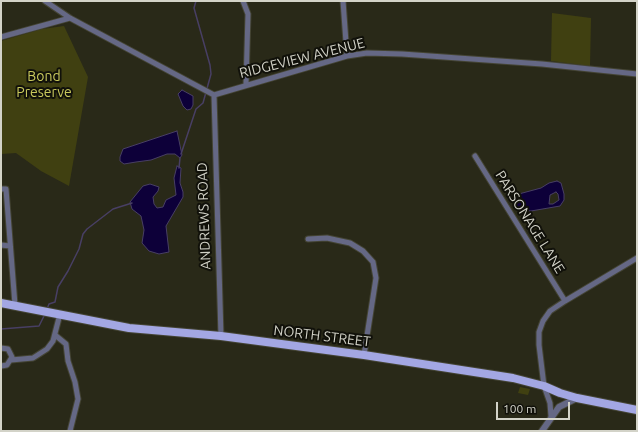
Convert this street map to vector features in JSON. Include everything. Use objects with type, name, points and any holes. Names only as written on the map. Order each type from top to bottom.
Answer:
[{"type":"main road","name":"NORTH STREET","points":[[1,303],[129,328],[221,336],[364,355],[513,378],[544,386],[577,398],[637,410]]},
{"type":"street","points":[[45,1],[70,18],[209,92]]},
{"type":"street","points":[[244,1],[248,14],[246,84]]},
{"type":"street","points":[[343,1],[347,56]]},
{"type":"street","points":[[1,37],[70,18]]},
{"type":"street","name":"RIDGEVIEW AVENUE","points":[[209,92],[246,84],[347,56],[367,53],[402,54],[594,69],[637,74]]},
{"type":"street","name":"ANDREWS ROAD","points":[[209,92],[221,336]]},
{"type":"street","name":"PARSONAGE LANE","points":[[475,156],[565,301]]},
{"type":"street","points":[[1,189],[6,189],[15,305]]},
{"type":"street","points":[[308,239],[327,238],[350,243],[363,251],[373,262],[376,278],[364,355]]},
{"type":"street","points":[[1,245],[10,246]]},
{"type":"street","points":[[551,416],[550,403],[544,386],[539,332],[543,321],[550,311],[637,258]]},
{"type":"street","points":[[11,360],[28,359],[37,356],[51,346],[60,314]]},
{"type":"street","points":[[55,335],[66,344],[68,361],[75,382],[78,399],[70,431]]},
{"type":"street","points":[[1,348],[10,351],[11,360],[7,365],[1,366]]},
{"type":"street","points":[[542,431],[551,416],[559,407],[577,398]]},
{"type":"green space","points":[[552,13],[591,18],[590,66],[551,61]]},
{"type":"green space","name":"Bond Preserve","points":[[64,26],[88,77],[69,186],[41,171],[16,153],[1,154],[1,41],[42,29]]},
{"type":"green space","points":[[520,387],[530,389],[528,395],[518,393]]},
{"type":"shaded area","points":[[182,90],[193,96],[193,105],[191,109],[187,110],[183,106],[178,94]]},
{"type":"shaded area","points":[[177,131],[182,155],[180,158],[175,154],[167,154],[151,160],[124,164],[120,161],[123,149]]},
{"type":"shaded area","points":[[177,166],[181,168],[180,183],[183,197],[166,226],[169,252],[159,254],[149,251],[142,243],[144,230],[141,216],[132,209],[130,202],[143,186],[150,184],[159,187],[158,191],[153,197],[154,204],[157,208],[163,207],[166,200],[176,195],[174,178]]},
{"type":"shaded area","points":[[557,181],[561,183],[564,200],[560,206],[531,211],[517,210],[515,195],[541,188],[549,183]],"holes":[[[556,192],[559,200],[553,204],[549,204],[550,195]]]},
{"type":"waterway","points":[[181,154],[196,109],[203,103],[211,74],[210,65],[194,8],[196,1]]},
{"type":"waterway","points":[[179,168],[180,158]]},
{"type":"waterway","points":[[47,309],[49,304],[55,302],[58,287],[68,271],[79,249],[83,234],[87,229],[113,209],[132,203]]},
{"type":"waterway","points":[[1,329],[39,326],[45,314]]}]
